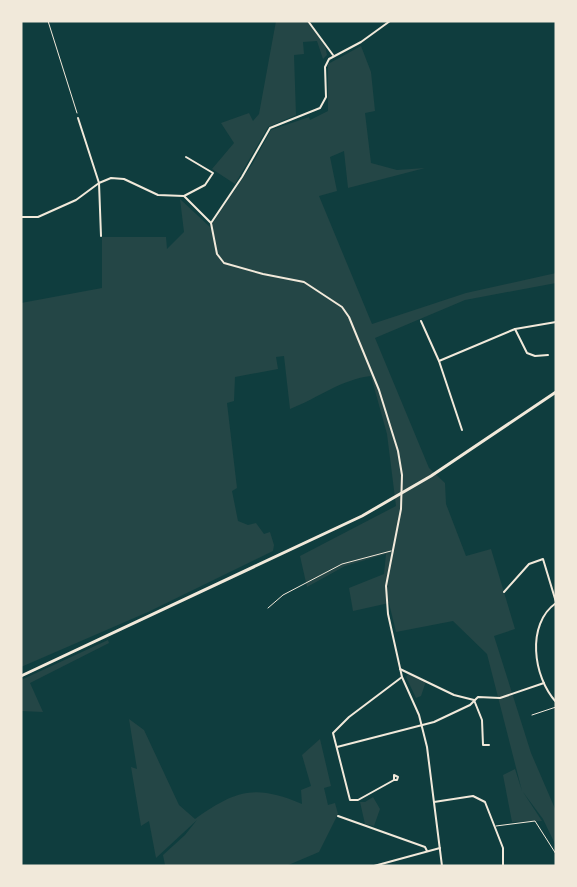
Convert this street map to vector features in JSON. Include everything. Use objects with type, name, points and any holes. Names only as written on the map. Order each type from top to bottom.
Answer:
[{"type":"main road","points":[[21,676],[362,516],[431,476],[556,392]]},
{"type":"street","points":[[308,21],[333,55]]},
{"type":"street","points":[[211,223],[242,177],[270,128],[309,114],[324,103],[325,68],[333,55],[361,42],[390,21]]},
{"type":"street","points":[[78,118],[99,183],[101,236]]},
{"type":"street","points":[[21,217],[33,218],[48,213],[86,194],[99,183],[118,178],[158,195],[184,196],[205,185],[213,172],[186,157]]},
{"type":"street","points":[[184,196],[211,223],[217,254],[224,262],[263,274],[304,282],[323,292],[346,312],[379,390],[398,451],[402,475],[401,510],[386,586],[386,604],[402,677],[422,726],[442,866]]},
{"type":"street","points":[[421,321],[439,361],[462,429]]},
{"type":"street","points":[[439,361],[515,329],[556,322]]},
{"type":"street","points":[[515,329],[527,353],[548,355]]},
{"type":"street","points":[[504,592],[529,564],[543,559],[556,603],[544,614],[537,632],[537,652],[544,683],[556,702]]},
{"type":"street","points":[[400,669],[454,695],[474,699],[478,697],[500,698],[544,683]]},
{"type":"street","points":[[394,780],[358,800],[350,800],[334,731],[402,677]]},
{"type":"street","points":[[337,747],[422,726],[470,705],[474,699]]},
{"type":"street","points":[[474,699],[482,720],[483,746],[489,745]]},
{"type":"street","points":[[434,801],[477,796],[485,802],[503,848],[503,866]]},
{"type":"street","points":[[338,816],[425,847],[426,851]]},
{"type":"street","points":[[374,866],[440,848]]},
{"type":"street","points":[[390,861],[392,866]]},
{"type":"lane","points":[[268,608],[283,595],[342,564],[393,550]]},
{"type":"lane","points":[[532,715],[556,707]]},
{"type":"lane","points":[[496,826],[538,823],[556,854]]},
{"type":"path","points":[[48,21],[78,118]]},
{"type":"shaded area","points":[[276,21],[307,21],[325,46],[327,55],[323,59],[317,41],[303,42],[304,54],[294,55],[296,115],[268,127],[235,184],[212,169],[234,143],[221,123],[249,113],[253,121],[259,114]]},
{"type":"shaded area","points":[[361,46],[371,72],[375,111],[365,113],[371,163],[397,170],[425,168],[348,188],[344,151],[330,157],[337,191],[319,196],[372,324],[466,293],[556,273],[556,283],[465,300],[375,338],[429,468],[445,483],[446,504],[466,556],[491,549],[515,629],[494,636],[531,753],[556,811],[556,846],[543,819],[523,792],[542,821],[512,822],[503,775],[515,769],[522,791],[487,654],[453,621],[396,632],[389,603],[353,611],[349,588],[384,574],[386,554],[345,566],[307,587],[300,556],[396,506],[387,434],[371,376],[340,385],[290,409],[284,356],[276,357],[278,369],[235,377],[234,401],[227,403],[237,488],[232,491],[238,521],[248,525],[256,523],[264,534],[270,532],[274,545],[273,551],[148,612],[21,667],[21,303],[102,288],[102,237],[166,237],[167,249],[184,232],[180,199],[210,227],[253,163],[271,130],[309,117],[310,120],[328,111],[328,64]]},
{"type":"shaded area","points":[[108,640],[109,643],[30,683],[43,712],[21,711],[21,680]]},
{"type":"shaded area","points":[[408,674],[426,681],[421,696],[416,698],[406,677]]},
{"type":"shaded area","points":[[129,719],[144,730],[179,805],[195,819],[222,802],[246,793],[271,794],[302,804],[301,790],[311,786],[302,755],[320,739],[331,786],[324,788],[328,805],[335,803],[338,814],[319,852],[286,866],[165,865],[163,855],[185,835],[197,820],[156,858],[149,821],[141,826],[131,767],[137,769]]},
{"type":"shaded area","points":[[373,797],[380,809],[374,826],[365,824],[360,802]]}]
